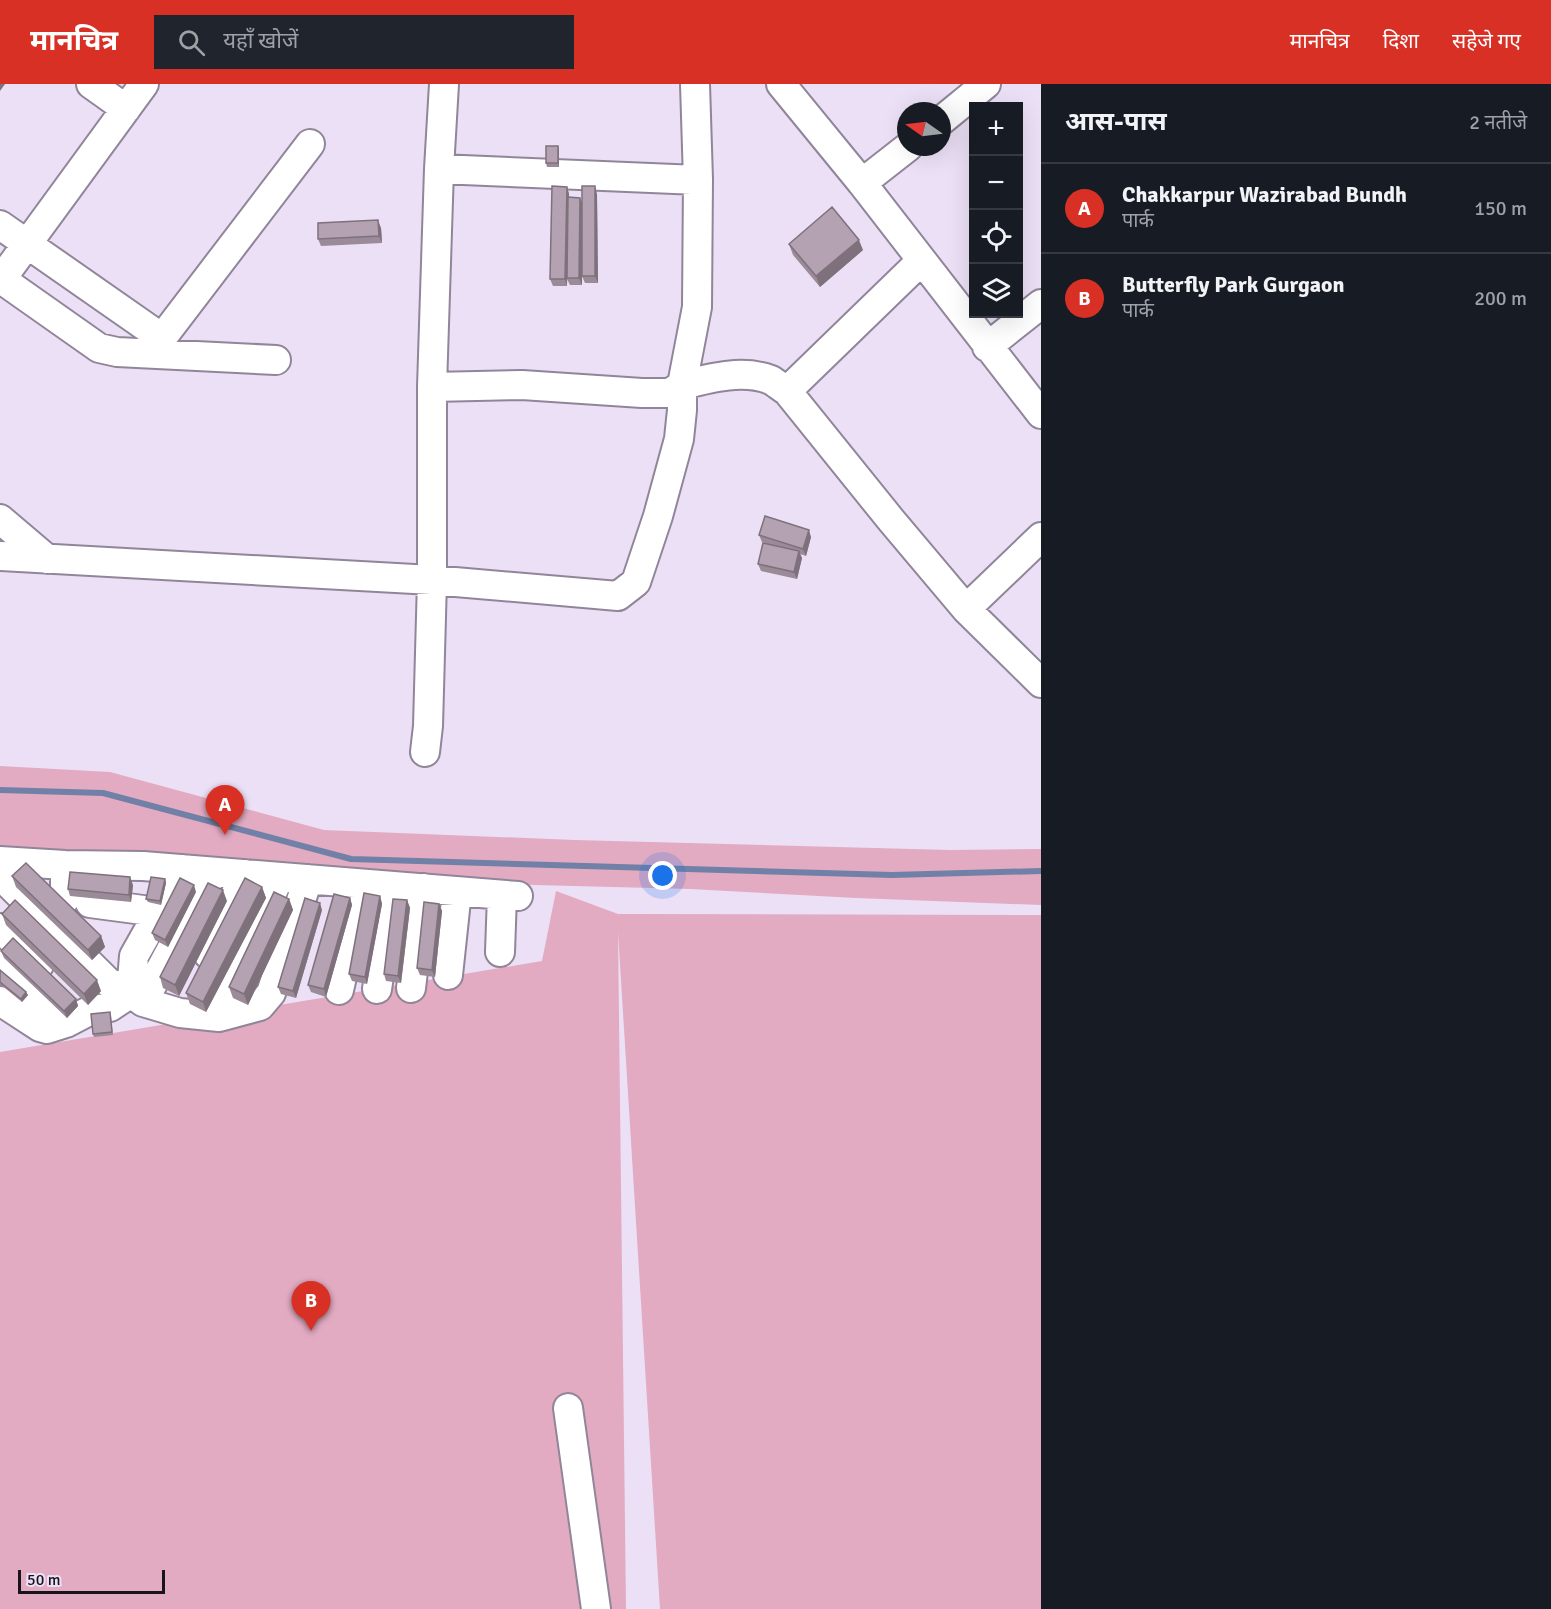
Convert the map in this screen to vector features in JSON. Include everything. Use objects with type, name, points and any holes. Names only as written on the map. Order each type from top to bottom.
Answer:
[{"type":"street","points":[[91,84],[126,109]]},
{"type":"street","points":[[144,84],[1,280],[99,348],[117,352],[152,345],[276,360]]},
{"type":"street","points":[[425,752],[428,726],[432,580],[432,387],[444,84]]},
{"type":"street","points":[[0,556],[432,580],[618,596],[636,582],[679,439],[682,385],[697,307],[698,180],[695,84]]},
{"type":"street","points":[[951,113],[986,84]]},
{"type":"street","points":[[777,85],[862,183],[1041,414]]},
{"type":"street","points":[[152,345],[310,144]]},
{"type":"street","points":[[862,183],[897,156]]},
{"type":"street","points":[[439,169],[698,180]]},
{"type":"street","points":[[0,225],[152,345]]},
{"type":"street","points":[[787,391],[921,261]]},
{"type":"street","points":[[987,347],[1041,304]]},
{"type":"street","points":[[432,387],[522,385],[670,393],[682,385],[713,377],[742,375],[771,380],[787,391],[966,609],[1041,683]]},
{"type":"street","points":[[0,519],[47,558]]},
{"type":"street","points":[[966,609],[1041,537]]},
{"type":"street","points":[[0,861],[143,866],[510,895],[500,952]]},
{"type":"street","points":[[65,865],[77,901],[149,912]]},
{"type":"street","points":[[143,866],[149,912]]},
{"type":"street","points":[[137,997],[134,956],[149,912],[183,869]]},
{"type":"street","points":[[137,997],[213,872]]},
{"type":"street","points":[[0,874],[108,982],[137,997]]},
{"type":"street","points":[[188,996],[245,874]]},
{"type":"street","points":[[219,1017],[279,877]]},
{"type":"street","points":[[0,1001],[40,1027],[47,1029],[137,997],[188,996],[219,1017],[260,1006],[271,993],[308,879]]},
{"type":"street","points":[[339,990],[363,884]]},
{"type":"street","points":[[377,989],[393,886]]},
{"type":"street","points":[[411,987],[423,888]]},
{"type":"street","points":[[448,975],[457,891]]},
{"type":"street","points":[[0,928],[78,1017]]},
{"type":"street","points":[[0,964],[78,1017]]},
{"type":"street","points":[[568,1408],[596,1609]]},
{"type":"shaded area","points":[[0,766],[110,772],[324,830],[575,840],[950,850],[1041,849],[1041,905],[353,877],[0,854]]},
{"type":"shaded area","points":[[556,891],[618,914],[1041,915],[1041,1609],[660,1609],[618,932],[626,1609],[0,1609],[0,1052],[542,961]]},
{"type":"building","points":[[546,146],[558,146],[558,163],[546,163]]},
{"type":"building","points":[[552,186],[567,187],[565,279],[550,279]]},
{"type":"building","points":[[582,186],[595,186],[595,276],[582,276]]},
{"type":"building","points":[[568,197],[580,198],[579,278],[567,278]]},
{"type":"building","points":[[832,207],[859,240],[816,276],[789,244]]},
{"type":"building","points":[[378,220],[379,236],[318,239],[318,223]]},
{"type":"building","points":[[765,516],[809,530],[803,549],[759,535]]},
{"type":"building","points":[[763,543],[799,551],[794,572],[758,564]]},
{"type":"building","points":[[26,863],[101,936],[88,950],[12,876]]},
{"type":"building","points":[[70,872],[130,877],[129,895],[68,889]]},
{"type":"building","points":[[151,877],[165,879],[160,901],[146,899]]},
{"type":"building","points":[[180,878],[194,885],[165,940],[152,933]]},
{"type":"building","points":[[245,878],[262,887],[203,1002],[186,993]]},
{"type":"building","points":[[208,883],[223,890],[175,985],[160,977]]},
{"type":"building","points":[[274,892],[289,899],[244,994],[229,987]]},
{"type":"building","points":[[364,893],[380,896],[365,977],[349,974]]},
{"type":"building","points":[[334,894],[350,898],[324,989],[308,985]]},
{"type":"building","points":[[305,898],[320,903],[293,991],[278,987]]},
{"type":"building","points":[[393,899],[407,900],[398,976],[384,974]]},
{"type":"building","points":[[15,900],[97,980],[84,994],[2,914]]},
{"type":"building","points":[[424,902],[439,904],[432,970],[417,968]]},
{"type":"building","points":[[13,938],[76,999],[64,1011],[1,951]]},
{"type":"building","points":[[0,970],[26,992],[21,999],[0,982]]},
{"type":"building","points":[[110,1012],[112,1032],[93,1034],[91,1014]]},
{"type":"waterway","points":[[0,790],[103,793],[351,859],[892,875],[1041,871]]},
{"type":"place","name":"Chakkarpur Wazirabad Bundh","points":[[225,835]]},
{"type":"place","name":"Butterfly Park Gurgaon","points":[[311,1331]]}]
